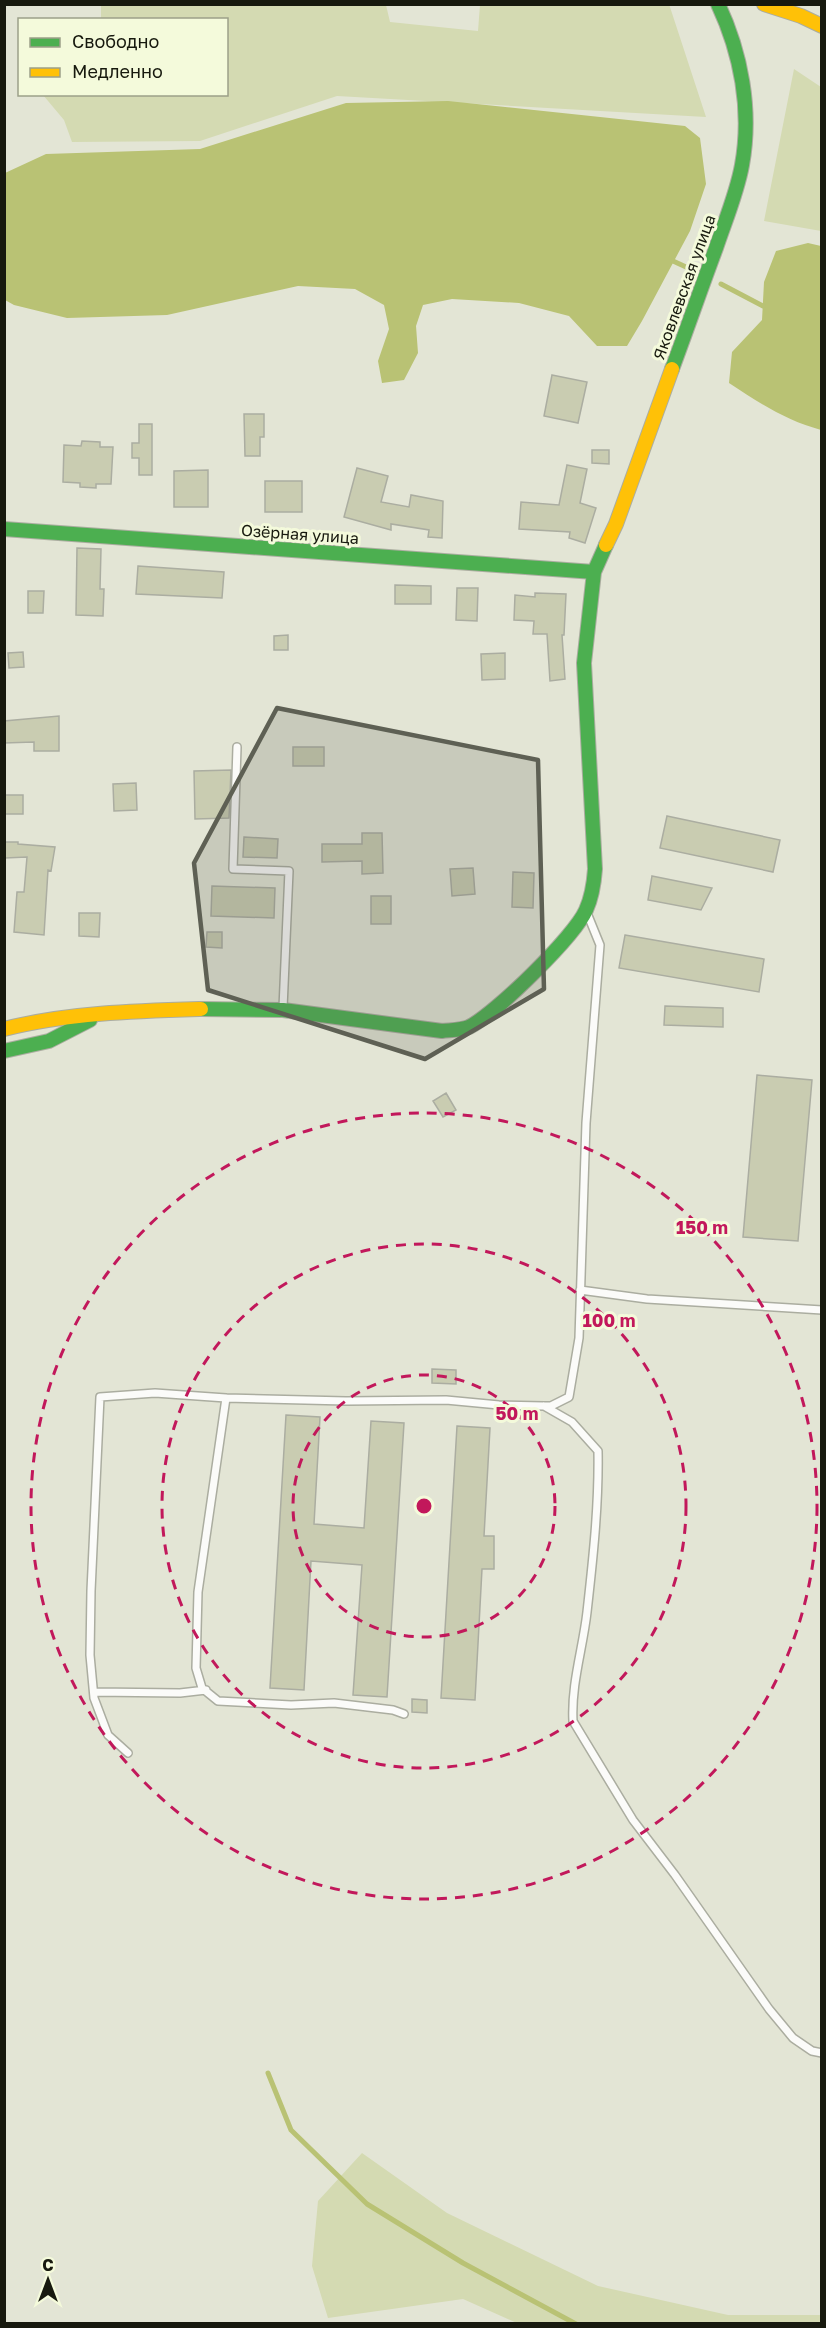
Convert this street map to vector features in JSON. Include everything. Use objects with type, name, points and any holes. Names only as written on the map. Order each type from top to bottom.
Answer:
[{"type":"street","name":"Яковлевская улица","points":[[586,911],[595,869],[584,663],[594,572],[616,524],[727,217],[742,165],[745,129],[742,70],[727,23],[718,4]]},
{"type":"street","points":[[764,4],[801,16],[822,26]]},
{"type":"street","name":"Озёрная улица","points":[[4,529],[594,572]]},
{"type":"street","points":[[4,1029],[28,1023],[142,1011],[222,1008],[283,1010],[442,1031],[467,1028],[488,1016],[516,990],[573,930],[586,911]]},
{"type":"street","points":[[4,1051],[27,1049],[65,1036],[95,1017]]},
{"type":"lane","points":[[237,747],[233,869],[289,871],[283,1010]]},
{"type":"lane","points":[[128,1753],[108,1736],[94,1692],[90,1655],[100,1397],[154,1393],[226,1398],[446,1400],[499,1405],[551,1406],[569,1397],[579,1338],[586,1123],[600,945],[586,911]]},
{"type":"lane","points":[[580,1290],[647,1299],[822,1310]]},
{"type":"lane","points":[[226,1398],[198,1592],[196,1668],[202,1688],[218,1701],[291,1705],[334,1703],[393,1710],[404,1714]]},
{"type":"lane","points":[[544,1406],[572,1422],[598,1451],[598,1485],[587,1613],[572,1703],[573,1721],[633,1820],[675,1875],[769,2009],[793,2038],[812,2051],[822,2053]]},
{"type":"lane","points":[[94,1692],[180,1693],[206,1690]]},
{"type":"highlighted area","points":[[277,708],[538,760],[544,989],[425,1059],[208,990],[194,863]]},
{"type":"shaded area","points":[[669,4],[706,117],[337,96],[200,141],[72,142],[64,120],[44,96],[228,96],[228,18],[101,18],[101,5],[386,5],[390,22],[478,31],[480,5]]},
{"type":"shaded area","points":[[794,69],[821,87],[821,231],[764,221]]},
{"type":"shaded area","points":[[448,101],[685,126],[700,138],[706,184],[690,231],[627,346],[597,346],[569,316],[519,303],[452,299],[423,305],[416,326],[418,353],[404,380],[382,383],[378,361],[389,329],[384,305],[355,289],[298,286],[167,315],[67,318],[14,305],[5,300],[5,173],[46,154],[200,149],[346,103]]},
{"type":"shaded area","points":[[808,243],[821,246],[821,430],[785,416],[729,383],[732,352],[762,320],[764,282],[776,251]]},
{"type":"shaded area","points":[[362,2153],[447,2213],[598,2286],[728,2315],[821,2315],[821,2323],[517,2323],[463,2299],[328,2318],[312,2266],[318,2201]]},
{"type":"building","points":[[552,375],[587,382],[578,423],[544,416]]},
{"type":"building","points":[[244,414],[264,414],[264,437],[260,437],[260,456],[245,456]]},
{"type":"building","points":[[139,424],[152,424],[152,475],[139,475],[139,458],[132,458],[132,443],[139,443]]},
{"type":"building","points":[[82,441],[100,442],[100,447],[113,447],[111,484],[96,484],[96,488],[80,487],[80,483],[63,482],[64,445],[81,446]]},
{"type":"building","points":[[592,450],[609,450],[609,464],[592,463]]},
{"type":"building","points":[[567,465],[587,469],[580,503],[596,508],[585,543],[569,538],[570,532],[519,529],[521,502],[559,505]]},
{"type":"building","points":[[357,468],[388,476],[381,502],[409,507],[411,495],[443,501],[442,538],[428,537],[429,530],[391,524],[391,530],[344,517]]},
{"type":"building","points":[[208,470],[208,507],[174,507],[174,471]]},
{"type":"building","points":[[265,481],[302,481],[302,512],[265,512]]},
{"type":"building","points":[[77,548],[101,549],[100,589],[104,589],[103,616],[76,615]]},
{"type":"building","points":[[138,566],[224,572],[222,598],[136,594]]},
{"type":"building","points":[[395,585],[431,586],[431,604],[395,604]]},
{"type":"building","points":[[457,588],[478,588],[477,621],[456,620]]},
{"type":"building","points":[[28,591],[44,591],[43,613],[28,613]]},
{"type":"building","points":[[535,593],[566,594],[564,635],[562,635],[565,679],[550,681],[547,634],[533,634],[534,621],[514,620],[515,595],[535,597]]},
{"type":"building","points":[[288,635],[288,650],[274,650],[274,636]]},
{"type":"building","points":[[23,652],[24,667],[9,668],[8,653]]},
{"type":"building","points":[[505,653],[505,679],[482,680],[481,654]]},
{"type":"building","points":[[59,716],[59,751],[34,751],[34,742],[4,743],[4,721]]},
{"type":"building","points":[[293,747],[324,747],[324,766],[293,766]]},
{"type":"building","points":[[231,770],[229,818],[195,819],[194,771]]},
{"type":"building","points":[[136,783],[137,810],[114,811],[113,784]]},
{"type":"building","points":[[4,795],[23,795],[23,814],[4,814]]},
{"type":"building","points":[[667,816],[780,840],[773,872],[660,848]]},
{"type":"building","points":[[362,833],[382,833],[383,873],[362,874],[362,861],[322,862],[322,844],[362,844]]},
{"type":"building","points":[[244,837],[278,839],[277,858],[243,857]]},
{"type":"building","points":[[5,842],[55,847],[51,871],[48,870],[44,935],[14,932],[17,892],[24,892],[27,857],[5,858]]},
{"type":"building","points":[[473,868],[475,894],[452,896],[450,869]]},
{"type":"building","points":[[513,872],[534,873],[533,908],[512,907]]},
{"type":"building","points":[[652,876],[712,888],[701,910],[648,900]]},
{"type":"building","points":[[212,886],[275,888],[274,918],[211,916]]},
{"type":"building","points":[[371,896],[391,896],[391,924],[371,924]]},
{"type":"building","points":[[79,913],[100,913],[99,937],[79,936]]},
{"type":"building","points":[[207,932],[222,932],[222,948],[206,947]]},
{"type":"building","points":[[625,935],[764,959],[759,992],[619,968]]},
{"type":"building","points":[[665,1006],[723,1008],[723,1027],[664,1025]]},
{"type":"building","points":[[757,1075],[812,1080],[798,1241],[743,1237]]},
{"type":"building","points":[[446,1093],[456,1110],[443,1117],[433,1101]]},
{"type":"building","points":[[432,1369],[456,1370],[456,1384],[432,1383]]},
{"type":"building","points":[[286,1415],[320,1417],[314,1524],[364,1528],[371,1421],[404,1423],[387,1697],[353,1695],[362,1565],[311,1561],[304,1690],[270,1688]]},
{"type":"building","points":[[457,1426],[490,1428],[484,1536],[494,1536],[494,1569],[482,1569],[475,1700],[441,1698]]},
{"type":"building","points":[[412,1699],[427,1700],[427,1713],[412,1712]]},
{"type":"waterway","points":[[673,261],[686,267]]},
{"type":"waterway","points":[[721,284],[763,306]]},
{"type":"waterway","points":[[268,2073],[291,2130],[367,2204],[463,2263],[576,2324]]},
{"type":"traffic: fast","points":[[672,369],[734,196],[745,144],[745,103],[742,82],[733,42],[718,4]]},
{"type":"traffic: fast","points":[[4,529],[594,572]]},
{"type":"traffic: fast","points":[[201,1009],[283,1010],[442,1031],[463,1029],[497,1007],[567,937],[586,910],[595,874],[584,663],[594,572],[606,545]]},
{"type":"traffic: fast","points":[[4,1051],[49,1041],[90,1020]]},
{"type":"traffic: slow","points":[[764,4],[801,16],[822,26]]},
{"type":"traffic: slow","points":[[606,545],[616,524],[672,369]]},
{"type":"traffic: slow","points":[[4,1029],[77,1016],[201,1009]]}]
